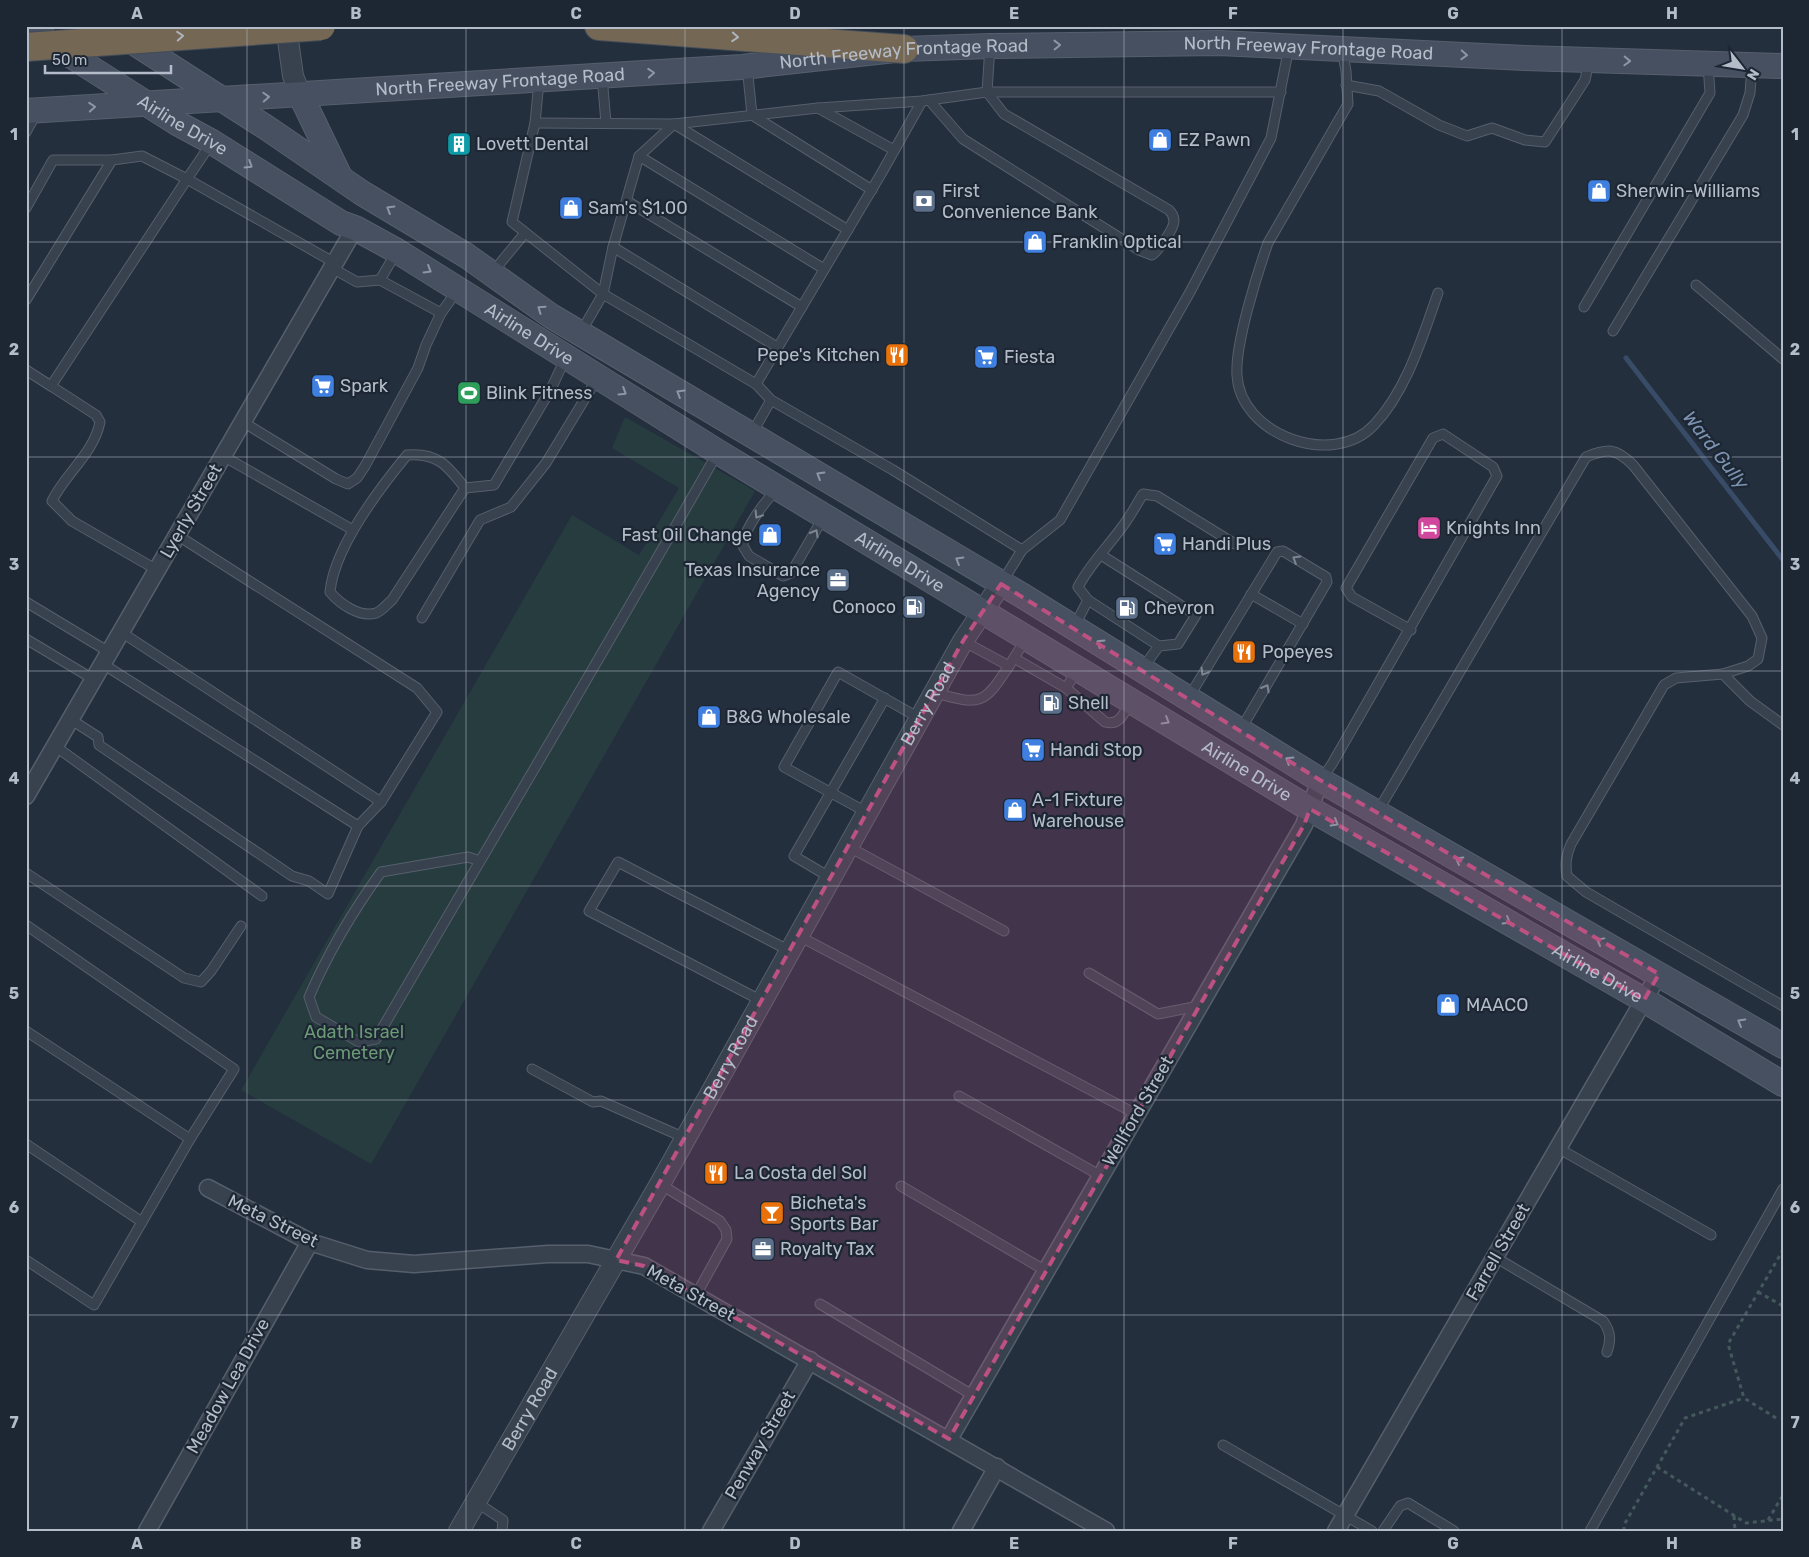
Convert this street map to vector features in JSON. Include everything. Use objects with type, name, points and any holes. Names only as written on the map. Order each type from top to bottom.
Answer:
[{"type":"highway","points":[[26,47],[321,26]]},
{"type":"highway","points":[[599,26],[904,49]]},
{"type":"main road","name":"Airline Drive","points":[[108,26],[340,178],[432,234],[580,333],[1074,627],[1320,780],[1783,1046]]},
{"type":"main road","name":"Airline Drive","points":[[26,27],[177,123],[212,142],[341,223],[355,228],[397,251],[718,452],[983,611],[1026,638],[1072,678],[1132,700],[1310,809],[1644,1000],[1783,1084]]},
{"type":"main road","name":"North Freeway Frontage Road","points":[[32,111],[148,103],[301,96],[602,76],[747,66],[904,49],[990,46],[1219,43],[1589,60],[1783,66]]},
{"type":"main road","points":[[328,150],[326,121],[335,103],[347,92]]},
{"type":"main road","points":[[301,96],[340,178]]},
{"type":"main road","points":[[355,228],[364,219],[370,219],[398,235],[432,234]]},
{"type":"main road","points":[[566,356],[580,333]]},
{"type":"main road","points":[[780,489],[797,462]]},
{"type":"main road","points":[[1479,905],[1494,881]]},
{"type":"street","points":[[286,26],[293,76],[301,96]]},
{"type":"street","name":"Lyerly Street","points":[[26,796],[32,773],[54,746],[355,228]]},
{"type":"street","name":"Berry Road","points":[[459,1531],[660,1184],[964,641],[1001,584]]},
{"type":"street","name":"Wellford Street","points":[[949,1439],[1304,825],[1320,780]]},
{"type":"street","name":"Farrell Street","points":[[1336,1531],[1659,974]]},
{"type":"street","name":"Meta Street","points":[[208,1188],[310,1242],[367,1260],[414,1264],[548,1254],[588,1254],[644,1266],[949,1439],[1106,1531]]},
{"type":"street","name":"Meadow Lea Drive","points":[[147,1531],[310,1242]]},
{"type":"street","name":"Penway Street","points":[[711,1531],[810,1360]]},
{"type":"street","points":[[960,1531],[997,1467]]},
{"type":"lane","points":[[925,100],[963,139],[1139,250],[1152,255],[1157,252],[1175,220],[1169,210],[1004,114],[987,92],[990,46]]},
{"type":"lane","points":[[1001,584],[1022,550],[1060,520],[1190,292],[1271,138],[1289,47]]},
{"type":"lane","points":[[1342,49],[1348,104],[1268,243],[1260,265],[1238,354],[1237,376],[1240,393],[1253,415],[1266,425],[1293,439],[1310,445],[1344,444],[1359,438],[1385,412],[1397,392],[1419,349],[1438,293]]},
{"type":"lane","points":[[1346,84],[1379,92],[1438,126],[1467,136],[1492,128],[1525,140],[1545,142],[1585,80],[1589,60]]},
{"type":"lane","points":[[1584,307],[1710,93],[1708,64]]},
{"type":"lane","points":[[1613,331],[1743,115],[1750,94],[1752,65]]},
{"type":"lane","points":[[747,66],[752,116]]},
{"type":"lane","points":[[602,76],[606,123]]},
{"type":"lane","points":[[539,79],[535,123],[512,222],[603,294],[756,384],[771,400],[893,470],[1022,550]]},
{"type":"lane","points":[[535,123],[674,124],[818,108],[925,100],[987,92],[1281,92]]},
{"type":"lane","points":[[756,384],[925,100]]},
{"type":"lane","points":[[818,108],[894,150]]},
{"type":"lane","points":[[26,132],[32,111]]},
{"type":"lane","points":[[752,116],[872,190]]},
{"type":"lane","points":[[580,333],[603,294],[613,247],[639,156],[674,124]]},
{"type":"lane","points":[[674,124],[848,230]]},
{"type":"lane","points":[[51,386],[212,142]]},
{"type":"lane","points":[[26,208],[53,160],[112,160],[142,156],[187,179],[357,282],[380,280],[442,313]]},
{"type":"lane","points":[[639,156],[824,269]]},
{"type":"lane","points":[[26,300],[44,275],[112,160]]},
{"type":"lane","points":[[627,201],[802,307]]},
{"type":"lane","points":[[491,273],[525,233]]},
{"type":"lane","points":[[613,247],[777,347]]},
{"type":"lane","points":[[380,280],[397,251]]},
{"type":"lane","points":[[1696,286],[1783,359]]},
{"type":"lane","points":[[242,422],[336,479],[348,484],[357,478],[418,368],[426,345],[442,313],[459,289]]},
{"type":"lane","points":[[465,488],[494,485],[551,389],[566,356]]},
{"type":"lane","points":[[26,370],[96,415],[100,422],[99,430],[52,501],[72,521],[157,570]]},
{"type":"lane","points":[[422,618],[480,520],[511,507],[546,463],[598,376]]},
{"type":"lane","points":[[751,435],[771,400]]},
{"type":"lane","points":[[1320,780],[1332,764],[1411,630],[1497,476],[1493,467],[1443,434],[1433,438],[1346,588],[1352,597],[1411,630]]},
{"type":"lane","points":[[1377,812],[1586,458],[1595,453],[1610,450],[1626,457],[1752,616],[1762,638],[1762,649],[1758,659],[1748,666],[1723,674],[1676,678],[1664,685],[1571,844],[1566,856],[1567,876],[1586,892],[1783,1006]]},
{"type":"lane","points":[[480,861],[468,857],[381,872],[364,896],[321,969],[309,997],[316,1017],[358,1042],[376,1039],[480,861],[718,452]]},
{"type":"lane","points":[[424,453],[450,468],[465,488],[392,600],[378,612],[364,615],[338,601],[330,592],[331,580],[353,530],[407,455],[424,453]]},
{"type":"lane","points":[[223,456],[353,530]]},
{"type":"lane","points":[[780,489],[769,496],[746,534],[744,546],[749,556],[783,576],[791,574],[824,515]]},
{"type":"lane","points":[[1101,555],[1196,615],[1178,644],[1159,646],[1088,600],[1078,587],[1090,564],[1101,555],[1143,494],[1157,496],[1235,544]]},
{"type":"lane","points":[[70,719],[98,738],[99,745],[292,876],[308,881],[328,894],[358,826],[381,802],[437,712],[417,688],[177,535]]},
{"type":"lane","points":[[1189,697],[1277,552],[1283,551],[1326,577],[1327,582],[1241,730]]},
{"type":"lane","points":[[1251,594],[1303,624]]},
{"type":"lane","points":[[1074,627],[1088,600]]},
{"type":"lane","points":[[26,602],[106,658],[358,826]]},
{"type":"lane","points":[[121,632],[381,802]]},
{"type":"lane","points":[[936,693],[963,701],[979,700],[992,692],[1026,638]]},
{"type":"lane","points":[[26,639],[93,679]]},
{"type":"lane","points":[[964,641],[1012,662],[1072,678],[1105,722],[1113,724],[1118,722],[1132,700]]},
{"type":"lane","points":[[1141,669],[1159,646]]},
{"type":"lane","points":[[868,813],[784,767],[838,672],[921,719]]},
{"type":"lane","points":[[1723,674],[1750,700],[1783,725]]},
{"type":"lane","points":[[831,878],[794,856],[885,698]]},
{"type":"lane","points":[[54,746],[262,896]]},
{"type":"lane","points":[[849,847],[1004,931]]},
{"type":"lane","points":[[762,1001],[590,911],[618,862],[795,943],[1136,1114]]},
{"type":"lane","points":[[26,873],[184,978],[201,982],[212,971],[241,926]]},
{"type":"lane","points":[[26,925],[234,1069],[190,1140],[94,1305],[26,1260]]},
{"type":"lane","points":[[1089,973],[1158,1014],[1199,1006]]},
{"type":"lane","points":[[26,1031],[190,1140]]},
{"type":"lane","points":[[532,1069],[593,1102],[601,1102],[685,1138]]},
{"type":"lane","points":[[959,1096],[1100,1176]]},
{"type":"lane","points":[[26,1144],[142,1222]]},
{"type":"lane","points":[[1558,1148],[1711,1235]]},
{"type":"lane","points":[[660,1184],[720,1222],[726,1230],[727,1239],[696,1295]]},
{"type":"lane","points":[[901,1186],[1046,1271]]},
{"type":"lane","points":[[1590,1531],[1783,1189]]},
{"type":"lane","points":[[1495,1257],[1603,1321],[1609,1330],[1610,1340],[1607,1352]]},
{"type":"lane","points":[[820,1304],[974,1396]]},
{"type":"lane","points":[[1223,1445],[1372,1531]]},
{"type":"lane","points":[[476,1502],[503,1520],[502,1531]]},
{"type":"lane","points":[[1383,1531],[1403,1503],[1408,1503],[1454,1531]]},
{"type":"lane","points":[[1435,1531],[1440,1522]]},
{"type":"path","points":[[1776,1418],[1744,1398],[1728,1344],[1783,1250]]},
{"type":"path","points":[[1758,1292],[1783,1306]]},
{"type":"path","points":[[1624,1531],[1624,1525],[1685,1418],[1744,1398]]},
{"type":"path","points":[[1657,1467],[1746,1523],[1783,1519]]},
{"type":"path","points":[[1768,1521],[1783,1495]]},
{"type":"path","points":[[1734,1516],[1735,1531]]},
{"type":"highlighted area","points":[[1001,584],[1320,780],[1659,974],[1644,1000],[1310,809],[1304,825],[949,1439],[644,1266],[616,1260],[963,641]]},
{"type":"green space","name":"Adath Israel Cemetery","points":[[625,417],[755,491],[371,1164],[241,1090],[572,515],[639,555],[679,488],[612,448]]},
{"type":"waterway","name":"Ward Gully","points":[[1626,358],[1783,560]]},
{"type":"place","name":"EZ Pawn","points":[[1160,140]]},
{"type":"place","name":"Lovett Dental","points":[[459,144]]},
{"type":"place","name":"Sherwin-Williams","points":[[1599,191]]},
{"type":"place","name":"First Convenience Bank","points":[[924,201]]},
{"type":"place","name":"Sam's $1.00","points":[[571,208]]},
{"type":"place","name":"Franklin Optical","points":[[1035,242]]},
{"type":"place","name":"Pepe's Kitchen","points":[[897,355]]},
{"type":"place","name":"Fiesta","points":[[986,357]]},
{"type":"place","name":"Spark","points":[[323,386]]},
{"type":"place","name":"Blink Fitness","points":[[469,393]]},
{"type":"place","name":"Knights Inn","points":[[1429,528]]},
{"type":"place","name":"Fast Oil Change","points":[[770,535]]},
{"type":"place","name":"Handi Plus","points":[[1165,544]]},
{"type":"place","name":"Texas Insurance Agency","points":[[838,580]]},
{"type":"place","name":"Conoco","points":[[914,607]]},
{"type":"place","name":"Chevron","points":[[1127,608]]},
{"type":"place","name":"Popeyes","points":[[1244,652]]},
{"type":"place","name":"Shell","points":[[1051,703]]},
{"type":"place","name":"B&G Wholesale","points":[[709,717]]},
{"type":"place","name":"Handi Stop","points":[[1033,750]]},
{"type":"place","name":"A-1 Fixture Warehouse","points":[[1015,810]]},
{"type":"place","name":"MAACO","points":[[1448,1005]]},
{"type":"place","name":"La Costa del Sol","points":[[716,1173]]},
{"type":"place","name":"Bicheta's Sports Bar","points":[[772,1213]]},
{"type":"place","name":"Royalty Tax","points":[[763,1249]]}]
